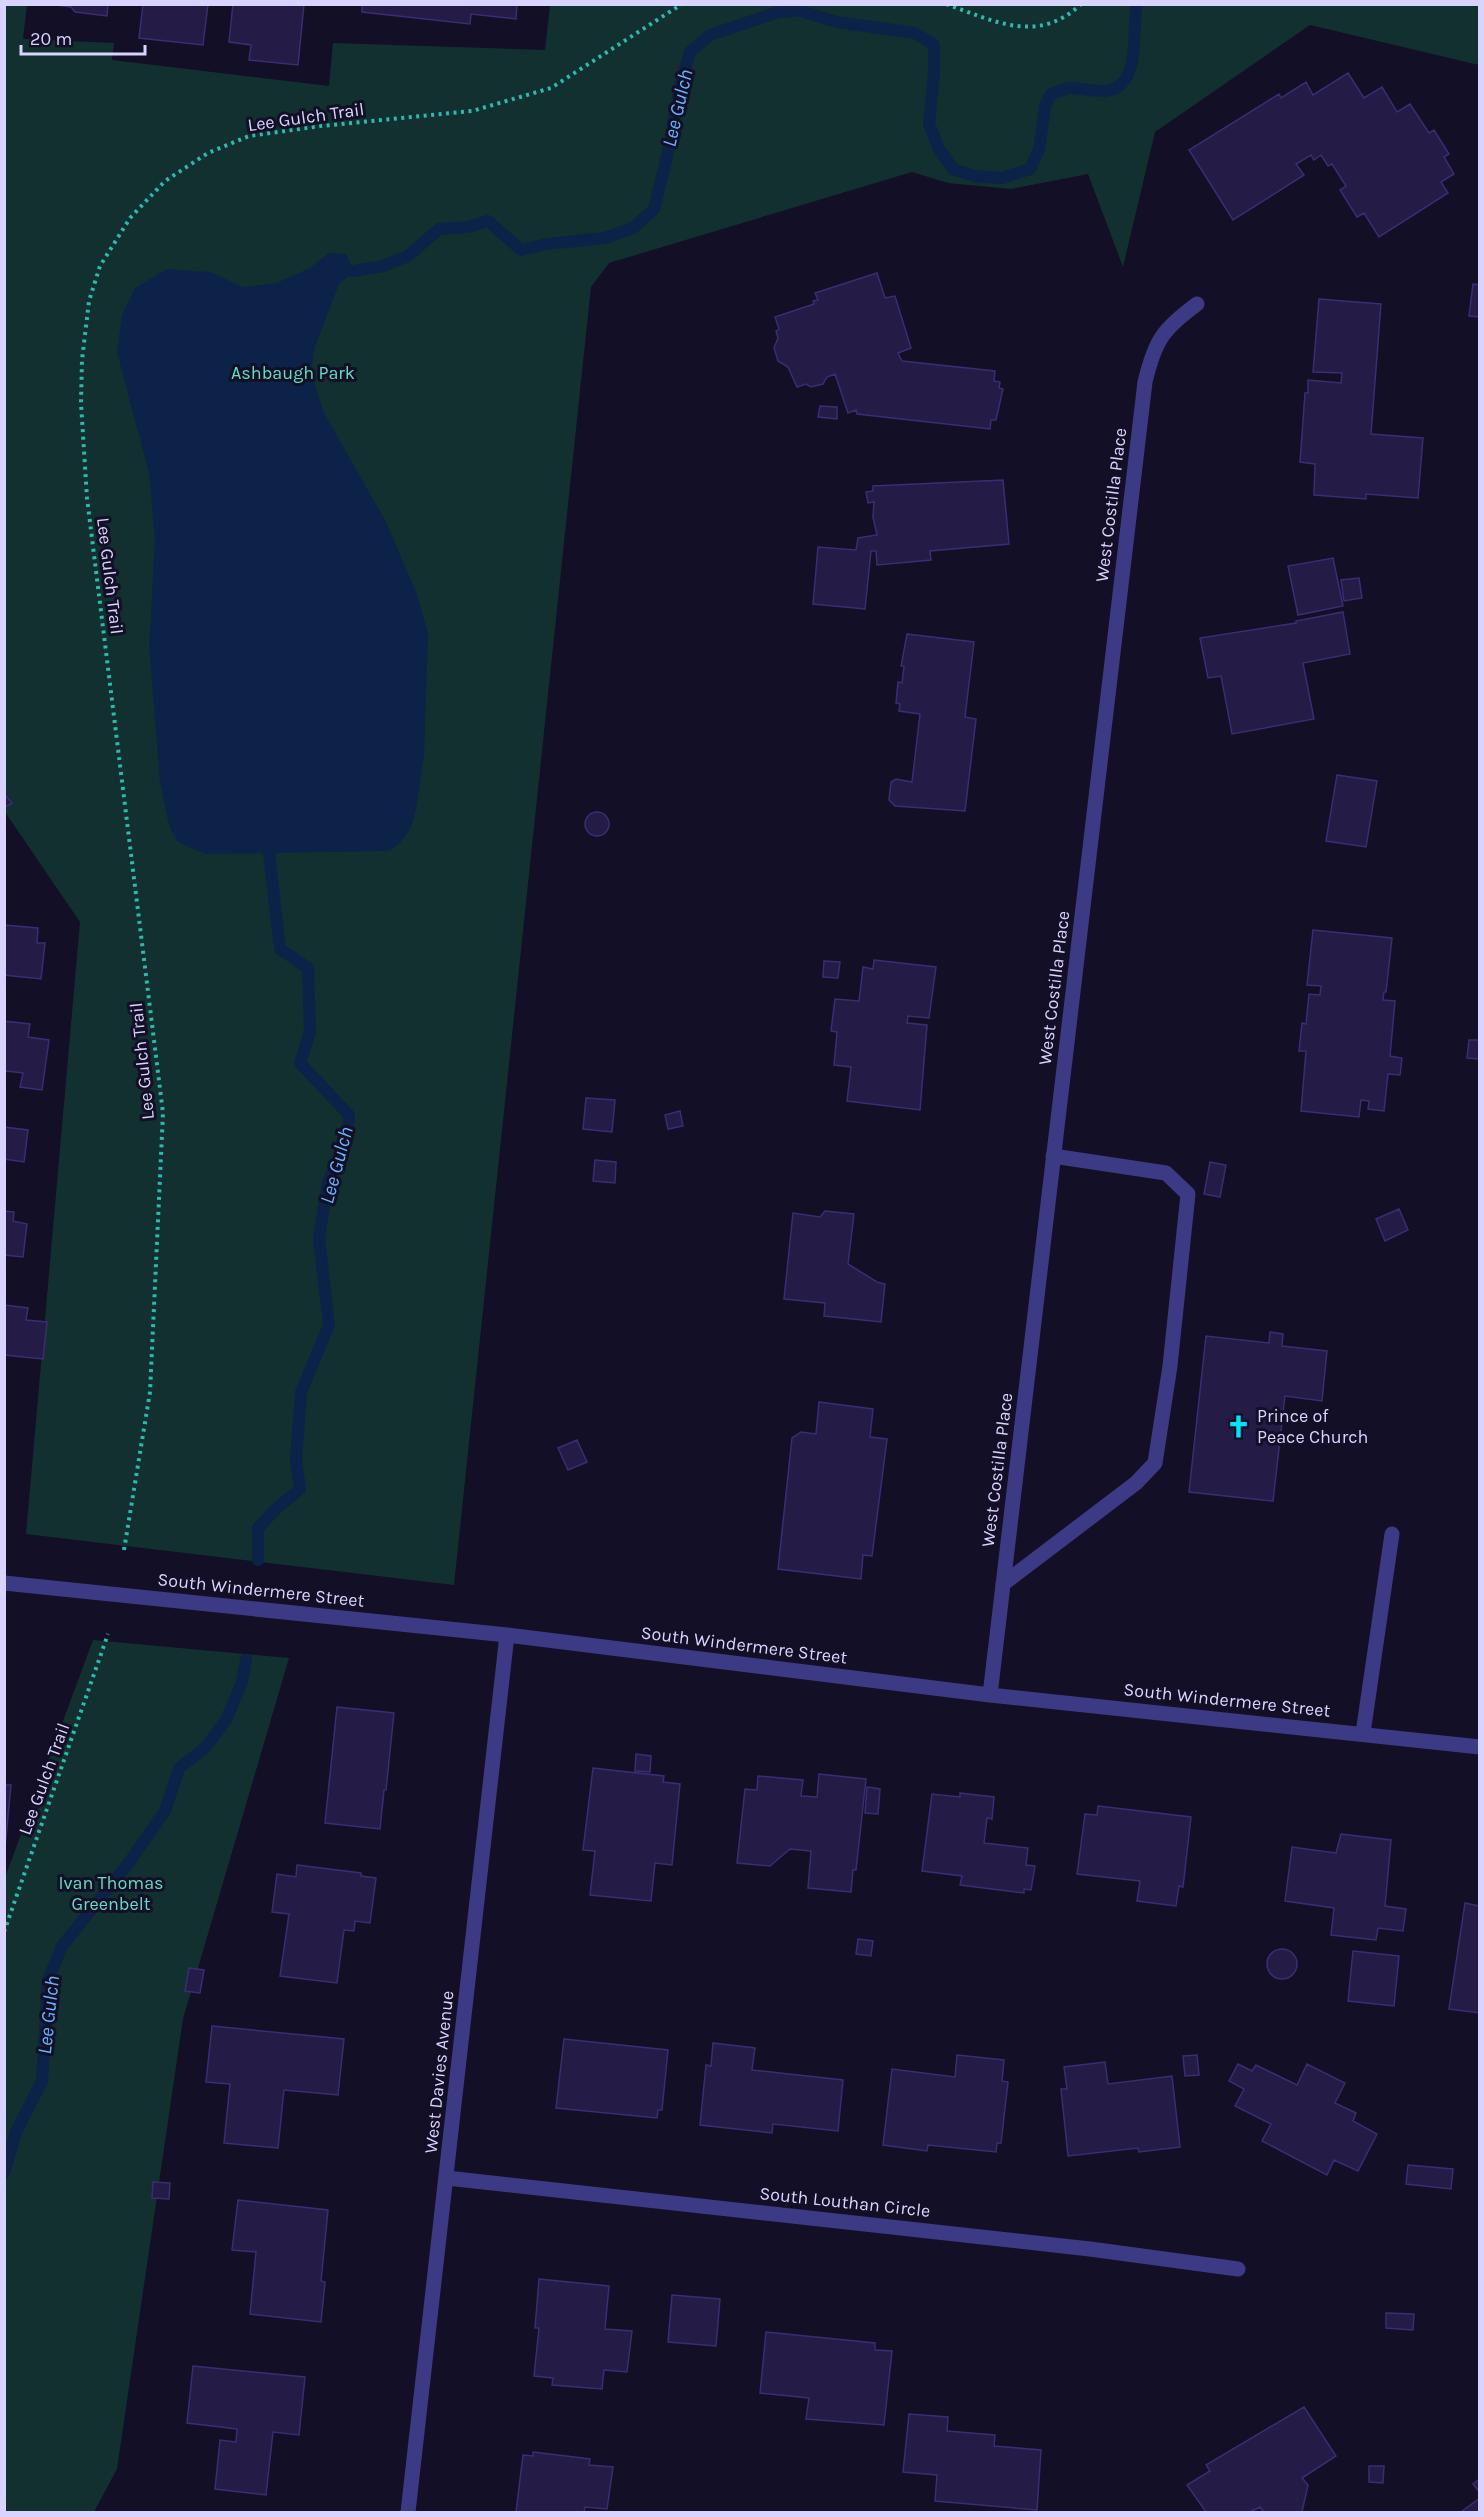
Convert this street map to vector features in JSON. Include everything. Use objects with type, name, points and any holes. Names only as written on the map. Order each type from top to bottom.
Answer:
[{"type":"street","name":"West Costilla Place","points":[[990,1695],[1145,382],[1151,354],[1170,324],[1197,304]]},
{"type":"street","points":[[1003,1584],[1136,1484],[1155,1463],[1170,1366],[1188,1194],[1166,1173],[1053,1156]]},
{"type":"street","points":[[1363,1733],[1392,1534]]},
{"type":"street","name":"South Windermere Street","points":[[4,1582],[507,1635],[990,1695],[1479,1747]]},
{"type":"street","name":"West Davies Avenue","points":[[408,2512],[507,1635]]},
{"type":"street","name":"South Louthan Circle","points":[[447,2178],[1090,2249],[1238,2269]]},
{"type":"path","name":"Lee Gulch Trail","points":[[124,1550],[150,1392],[163,1113],[87,498],[81,403],[82,360],[89,301],[100,266],[137,211],[165,181],[208,153],[249,136],[321,126],[471,111],[551,88],[682,4]]},
{"type":"path","points":[[946,4],[1002,24],[1036,28],[1067,17],[1081,4]]},
{"type":"path","name":"Lee Gulch Trail","points":[[4,1932],[108,1634]]},
{"type":"green space","name":"Ashbaugh Park","points":[[4,5],[27,5],[23,39],[114,43],[112,60],[329,86],[333,43],[545,50],[550,5],[1479,5],[1479,65],[1310,25],[1155,132],[1123,267],[1088,174],[1011,189],[948,183],[912,172],[609,263],[591,287],[454,1585],[26,1534],[80,922],[5,812]]},
{"type":"green space","name":"Ivan Thomas Greenbelt","points":[[93,1640],[289,1658],[183,2019],[117,2469],[94,2512],[5,2512],[4,1880]]},
{"type":"water","points":[[329,253],[346,254],[354,271],[339,284],[315,346],[311,371],[323,411],[386,522],[416,592],[428,633],[424,756],[416,809],[411,828],[399,844],[389,851],[205,854],[178,842],[169,826],[160,782],[149,647],[155,541],[149,473],[117,352],[122,315],[135,288],[167,269],[210,272],[243,287],[277,283],[310,268]]},
{"type":"building","points":[[49,4],[108,4],[107,16],[75,12],[71,7]]},
{"type":"building","points":[[143,4],[208,4],[203,45],[139,38]]},
{"type":"building","points":[[233,4],[304,4],[298,65],[249,60],[251,45],[229,42]]},
{"type":"building","points":[[362,4],[517,4],[516,19],[471,14],[470,24],[362,12]]},
{"type":"building","points":[[1348,73],[1364,98],[1382,87],[1397,112],[1410,104],[1429,133],[1434,130],[1449,154],[1444,157],[1454,174],[1441,182],[1448,193],[1379,237],[1364,213],[1357,217],[1340,190],[1346,186],[1332,164],[1328,166],[1321,155],[1314,160],[1311,155],[1296,164],[1304,175],[1233,220],[1189,150],[1279,94],[1281,98],[1306,82],[1313,95]]},
{"type":"building","points":[[877,273],[885,298],[895,296],[911,348],[898,353],[902,361],[995,371],[994,381],[1000,382],[999,388],[1003,389],[996,420],[991,420],[990,429],[857,414],[856,410],[848,413],[835,374],[827,377],[823,384],[811,387],[806,384],[797,387],[788,367],[778,361],[774,348],[778,338],[776,331],[779,329],[775,317],[814,304],[813,301],[818,300],[815,293]]},
{"type":"building","points":[[1473,284],[1480,285],[1480,317],[1469,316]]},
{"type":"building","points":[[1319,299],[1381,304],[1371,434],[1423,438],[1418,498],[1366,494],[1366,499],[1314,495],[1315,464],[1300,462],[1305,393],[1308,393],[1308,380],[1341,383],[1342,373],[1313,372]]},
{"type":"building","points":[[820,406],[837,407],[837,419],[818,417]]},
{"type":"building","points":[[1003,480],[1009,544],[930,551],[931,560],[877,565],[876,551],[871,551],[865,609],[813,604],[818,547],[856,550],[858,538],[877,535],[873,517],[874,502],[868,503],[866,492],[873,491],[873,486]]},
{"type":"building","points":[[1333,558],[1343,606],[1298,615],[1288,566]]},
{"type":"building","points":[[1359,578],[1362,598],[1344,601],[1341,580]]},
{"type":"building","points":[[1343,612],[1350,654],[1303,663],[1314,719],[1232,734],[1221,676],[1208,678],[1200,638],[1296,623],[1296,621]]},
{"type":"building","points":[[907,634],[974,642],[965,717],[976,719],[965,811],[895,806],[889,800],[891,782],[896,779],[912,782],[920,714],[899,711],[900,704],[896,703],[898,682],[902,683],[904,666],[901,666]]},
{"type":"building","points":[[1337,775],[1377,781],[1366,847],[1326,841]]},
{"type":"building","points":[[4,794],[12,803],[4,808]]},
{"type":"building","points":[[597,812],[605,816],[609,824],[605,832],[597,836],[589,832],[585,824],[589,816]]},
{"type":"building","points":[[4,925],[38,928],[37,943],[45,943],[41,979],[4,975]]},
{"type":"building","points":[[1313,930],[1392,938],[1386,992],[1384,992],[1383,1000],[1395,1001],[1390,1056],[1402,1058],[1400,1075],[1388,1074],[1384,1111],[1368,1109],[1369,1101],[1361,1100],[1359,1117],[1301,1111],[1306,1051],[1299,1051],[1302,1023],[1306,1024],[1309,994],[1320,995],[1321,986],[1307,985]]},
{"type":"building","points":[[874,960],[936,967],[929,1018],[908,1016],[907,1023],[927,1025],[920,1110],[847,1101],[851,1067],[834,1065],[837,1032],[831,1031],[835,999],[859,1001],[863,967],[873,969]]},
{"type":"building","points":[[824,961],[840,962],[838,978],[823,977]]},
{"type":"building","points":[[4,1021],[30,1024],[28,1037],[49,1040],[42,1090],[20,1087],[23,1073],[6,1071],[4,1077]]},
{"type":"building","points":[[1469,1040],[1480,1040],[1480,1059],[1467,1058]]},
{"type":"building","points":[[586,1098],[615,1100],[612,1132],[583,1129]]},
{"type":"building","points":[[680,1111],[683,1126],[668,1129],[665,1115]]},
{"type":"building","points":[[4,1127],[28,1130],[24,1162],[4,1159]]},
{"type":"building","points":[[595,1160],[616,1162],[615,1183],[593,1181]]},
{"type":"building","points":[[1210,1162],[1226,1165],[1220,1197],[1204,1194]]},
{"type":"building","points":[[1399,1209],[1408,1230],[1385,1241],[1376,1219]]},
{"type":"building","points":[[4,1211],[14,1212],[13,1221],[27,1224],[23,1257],[4,1255]]},
{"type":"building","points":[[825,1211],[854,1214],[848,1264],[877,1282],[885,1284],[881,1322],[824,1316],[825,1303],[784,1299],[793,1213],[820,1217]]},
{"type":"building","points":[[4,1305],[28,1308],[26,1320],[47,1322],[43,1359],[4,1355]]},
{"type":"building","points":[[1270,1332],[1283,1334],[1282,1346],[1327,1351],[1322,1401],[1285,1396],[1273,1501],[1189,1492],[1206,1336],[1269,1343]]},
{"type":"building","points":[[819,1402],[873,1409],[870,1437],[887,1439],[872,1556],[863,1555],[861,1579],[778,1569],[792,1438],[801,1432],[816,1434]]},
{"type":"building","points":[[577,1440],[587,1462],[568,1470],[558,1448]]},
{"type":"building","points":[[337,1707],[394,1713],[380,1829],[325,1823]]},
{"type":"building","points":[[636,1754],[651,1756],[650,1772],[635,1771]]},
{"type":"building","points":[[593,1768],[664,1776],[663,1782],[680,1784],[672,1865],[655,1863],[651,1901],[590,1895],[595,1851],[583,1850]]},
{"type":"building","points":[[819,1774],[866,1779],[856,1870],[853,1870],[851,1892],[808,1888],[811,1851],[790,1849],[770,1866],[737,1863],[745,1789],[757,1790],[758,1776],[803,1780],[801,1796],[817,1797]]},
{"type":"building","points":[[4,1785],[11,1785],[5,1848],[4,1848]]},
{"type":"building","points":[[867,1787],[880,1789],[878,1814],[865,1813]]},
{"type":"building","points":[[960,1793],[994,1797],[992,1819],[987,1818],[984,1843],[1028,1848],[1026,1865],[1035,1866],[1031,1890],[1024,1889],[1024,1893],[960,1885],[962,1876],[922,1871],[932,1794],[960,1797]]},
{"type":"building","points":[[1098,1806],[1191,1817],[1183,1887],[1179,1886],[1176,1906],[1137,1901],[1140,1881],[1077,1874],[1085,1814],[1097,1815]]},
{"type":"building","points":[[1341,1834],[1391,1840],[1385,1906],[1406,1909],[1403,1931],[1378,1928],[1376,1940],[1331,1935],[1334,1908],[1285,1901],[1292,1847],[1336,1853]]},
{"type":"building","points":[[297,1865],[361,1873],[361,1876],[376,1878],[370,1923],[355,1921],[354,1931],[344,1930],[337,1983],[280,1976],[289,1914],[272,1912],[277,1874],[296,1877]]},
{"type":"building","points":[[1465,1903],[1480,1906],[1480,2013],[1449,2009]]},
{"type":"building","points":[[858,1939],[873,1941],[871,1956],[856,1954]]},
{"type":"building","points":[[1282,1949],[1292,1954],[1297,1964],[1292,1974],[1282,1979],[1272,1974],[1267,1964],[1272,1954]]},
{"type":"building","points":[[1353,1951],[1399,1956],[1394,2006],[1348,2001]]},
{"type":"building","points":[[189,1968],[204,1970],[200,1993],[185,1991]]},
{"type":"building","points":[[212,2026],[344,2039],[338,2095],[284,2090],[278,2148],[224,2143],[230,2084],[206,2082]]},
{"type":"building","points":[[564,2039],[668,2050],[662,2110],[658,2110],[657,2118],[556,2108]]},
{"type":"building","points":[[713,2043],[755,2048],[752,2070],[843,2080],[838,2131],[773,2124],[772,2133],[700,2125],[706,2065],[711,2066]]},
{"type":"building","points":[[957,2055],[1004,2060],[1002,2081],[1008,2082],[1001,2143],[997,2143],[996,2152],[928,2145],[927,2151],[883,2145],[892,2069],[955,2077]]},
{"type":"building","points":[[1197,2055],[1199,2075],[1185,2076],[1183,2056]]},
{"type":"building","points":[[1105,2062],[1108,2084],[1172,2076],[1180,2147],[1139,2152],[1138,2148],[1068,2156],[1061,2089],[1067,2089],[1064,2067]]},
{"type":"building","points":[[1238,2064],[1252,2071],[1256,2065],[1297,2085],[1307,2064],[1345,2083],[1335,2103],[1356,2113],[1353,2121],[1377,2134],[1358,2171],[1334,2160],[1327,2175],[1262,2141],[1271,2124],[1235,2106],[1244,2089],[1229,2081]]},
{"type":"building","points":[[1408,2165],[1453,2169],[1451,2189],[1406,2184]]},
{"type":"building","points":[[153,2182],[170,2183],[169,2199],[152,2198]]},
{"type":"building","points":[[238,2200],[328,2210],[321,2281],[325,2282],[321,2322],[250,2314],[256,2252],[232,2250]]},
{"type":"building","points":[[539,2279],[609,2286],[605,2329],[632,2331],[627,2372],[604,2370],[602,2389],[552,2385],[553,2378],[534,2376],[539,2328],[535,2328]]},
{"type":"building","points":[[672,2295],[720,2299],[716,2346],[668,2342]]},
{"type":"building","points":[[1386,2313],[1414,2314],[1413,2330],[1386,2328]]},
{"type":"building","points":[[766,2332],[875,2343],[875,2350],[892,2351],[884,2425],[806,2419],[809,2398],[760,2393]]},
{"type":"building","points":[[193,2366],[305,2377],[299,2435],[273,2432],[266,2495],[215,2489],[220,2440],[236,2442],[237,2429],[187,2423]]},
{"type":"building","points":[[1304,2407],[1336,2456],[1302,2478],[1308,2485],[1302,2512],[1264,2512],[1260,2507],[1250,2512],[1206,2512],[1187,2485],[1210,2471],[1206,2465]]},
{"type":"building","points":[[909,2414],[948,2417],[947,2431],[995,2435],[994,2446],[1041,2450],[1037,2510],[935,2501],[937,2475],[903,2472]]},
{"type":"building","points":[[533,2452],[590,2459],[589,2465],[613,2467],[607,2509],[585,2507],[584,2512],[516,2512],[523,2455],[533,2456]]},
{"type":"building","points":[[1369,2466],[1384,2466],[1383,2483],[1369,2482]]},
{"type":"building","points":[[1480,2479],[1480,2493],[1473,2484]]},
{"type":"building","points":[[1480,2498],[1480,2512],[1461,2512]]},
{"type":"waterway","name":"Lee Gulch","points":[[354,271],[383,266],[408,256],[439,229],[468,227],[488,221],[521,250],[547,244],[605,238],[633,228],[654,209],[667,157],[681,82],[690,52],[710,35],[779,12],[800,11],[837,22],[915,33],[934,45],[929,124],[939,149],[953,169],[975,176],[1002,178],[1030,169],[1039,149],[1045,106],[1051,94],[1069,88],[1107,91],[1118,86],[1126,78],[1133,54],[1137,4]]},
{"type":"waterway","name":"Lee Gulch","points":[[258,1560],[258,1528],[300,1489],[296,1461],[301,1392],[329,1325],[319,1238],[328,1182],[347,1142],[349,1115],[300,1063],[310,1032],[308,968],[280,949],[269,853]]},
{"type":"waterway","name":"Lee Gulch","points":[[4,2173],[16,2132],[42,2081],[48,1980],[62,1946],[128,1864],[165,1811],[179,1768],[205,1748],[226,1720],[242,1682],[246,1660]]},
{"type":"place","name":"Prince of Peace Church","points":[[1239,1426]]}]
